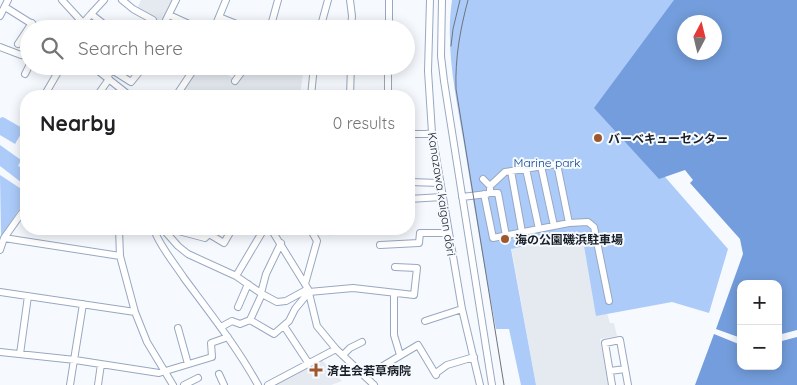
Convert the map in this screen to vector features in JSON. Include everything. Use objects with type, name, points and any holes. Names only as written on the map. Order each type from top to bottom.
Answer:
[{"type":"street","points":[[62,0],[77,20]]},
{"type":"street","points":[[86,20],[104,0]]},
{"type":"street","points":[[122,0],[132,9],[153,20]]},
{"type":"street","points":[[166,20],[176,0]]},
{"type":"street","points":[[218,20],[226,0]]},
{"type":"street","points":[[272,20],[278,0]]},
{"type":"street","points":[[322,20],[328,0]]},
{"type":"street","points":[[350,0],[352,20]]},
{"type":"street","points":[[389,0],[389,20]]},
{"type":"street","name":"Kanazawa kaigan dōri","points":[[430,0],[428,71],[432,133],[462,309],[480,385]]},
{"type":"street","points":[[443,0],[441,56],[444,81],[492,385]]},
{"type":"street","points":[[0,16],[7,2],[28,20]]},
{"type":"street","points":[[91,14],[99,20]]},
{"type":"street","points":[[169,15],[180,20]]},
{"type":"street","points":[[219,17],[226,20]]},
{"type":"street","points":[[0,47],[20,55]]},
{"type":"street","points":[[48,90],[56,75]]},
{"type":"street","points":[[104,75],[123,90]]},
{"type":"street","points":[[101,90],[110,75]]},
{"type":"street","points":[[120,75],[131,82],[137,75]]},
{"type":"street","points":[[180,90],[190,75]]},
{"type":"street","points":[[235,81],[239,75]]},
{"type":"street","points":[[312,90],[313,75]]},
{"type":"street","points":[[350,90],[351,75]]},
{"type":"street","points":[[388,75],[388,90]]},
{"type":"street","points":[[415,134],[432,133]]},
{"type":"street","points":[[569,223],[557,164],[505,172],[490,186],[487,194],[493,238],[569,223],[588,222],[594,227],[609,301]]},
{"type":"street","points":[[541,166],[554,226]]},
{"type":"street","points":[[526,169],[539,229]]},
{"type":"street","points":[[511,172],[522,232]]},
{"type":"street","points":[[483,179],[490,186]]},
{"type":"street","points":[[415,182],[440,183]]},
{"type":"street","points":[[462,197],[498,193],[506,236]]},
{"type":"street","points":[[415,199],[442,197]]},
{"type":"street","points":[[0,250],[4,238],[20,215]]},
{"type":"street","points":[[380,245],[418,243],[420,233],[448,232]]},
{"type":"street","points":[[119,235],[120,256],[134,312],[147,342],[173,385]]},
{"type":"street","points":[[158,235],[174,263],[228,337],[258,385]]},
{"type":"street","points":[[170,235],[188,254],[236,276],[277,302],[286,301],[307,288],[352,288],[414,294],[417,268],[395,267]]},
{"type":"street","points":[[194,235],[206,238],[208,235]]},
{"type":"street","points":[[211,235],[224,243],[229,235]]},
{"type":"street","points":[[236,276],[260,235]]},
{"type":"street","points":[[276,235],[307,288],[317,326],[336,348],[374,385]]},
{"type":"street","points":[[250,320],[274,334],[284,326],[307,288],[317,240],[314,235]]},
{"type":"street","points":[[4,238],[120,256]]},
{"type":"street","points":[[221,327],[232,321],[240,324],[250,320],[262,294],[266,274],[281,243]]},
{"type":"street","points":[[238,307],[248,284]]},
{"type":"street","points":[[0,292],[134,312]]},
{"type":"street","points":[[394,293],[394,336],[400,355]]},
{"type":"street","points":[[20,354],[28,296]]},
{"type":"street","points":[[70,385],[83,304]]},
{"type":"street","points":[[425,321],[462,309]]},
{"type":"street","points":[[284,326],[309,364]]},
{"type":"street","points":[[178,328],[188,364]]},
{"type":"street","points":[[0,352],[75,360],[159,373],[212,356],[211,343],[228,337]]},
{"type":"street","points":[[612,385],[604,343],[620,340],[628,385]]},
{"type":"street","points":[[343,355],[350,348],[362,342]]},
{"type":"street","points":[[366,376],[418,345],[436,374],[446,365],[474,357]]},
{"type":"street","points":[[268,385],[336,348]]},
{"type":"street","points":[[98,385],[101,364]]},
{"type":"street","points":[[610,371],[625,369]]},
{"type":"street","points":[[219,374],[224,385]]},
{"type":"street","points":[[184,385],[198,378]]},
{"type":"shaded area","points":[[141,0],[173,0],[164,20],[155,20],[137,9]]},
{"type":"shaded area","points":[[674,0],[797,0],[797,330],[782,334],[782,280],[737,280],[737,337],[716,329],[743,254],[740,239],[690,183],[693,180],[685,170],[659,179],[594,108]]},
{"type":"shaded area","points":[[194,75],[228,75],[239,81],[243,75],[303,75],[301,90],[183,90]]},
{"type":"shaded area","points":[[583,233],[610,323],[614,323],[617,336],[600,339],[608,385],[536,385],[511,246]]},
{"type":"shaded area","points":[[714,334],[737,343],[737,370],[782,370],[782,341],[797,337],[797,385],[695,385]]},
{"type":"shaded area","name":"済生会若草病院","points":[[321,359],[342,381],[331,385],[271,385]]},
{"type":"green space","name":"Marine park","points":[[452,0],[689,0],[604,107],[728,249],[709,313],[672,302],[596,316],[582,234],[511,249],[536,385],[521,385],[509,329],[496,329],[487,283],[452,72],[450,18]]},
{"type":"green space","points":[[3,117],[20,127],[20,136],[15,144],[0,135],[0,118]]},
{"type":"green space","points":[[0,145],[20,159],[18,166],[20,167],[20,181],[0,166]]},
{"type":"green space","points":[[0,175],[20,188],[20,208],[1,237]]},
{"type":"tram line","points":[[451,46],[460,0]]},
{"type":"tram line","points":[[468,0],[456,66],[456,89],[504,385]]},
{"type":"place","name":"バーベキューセンター","points":[[598,138]]},
{"type":"place","name":"海の公園磯浜駐車場","points":[[505,239]]},
{"type":"place","name":"済生会若草病院","points":[[316,370]]}]
